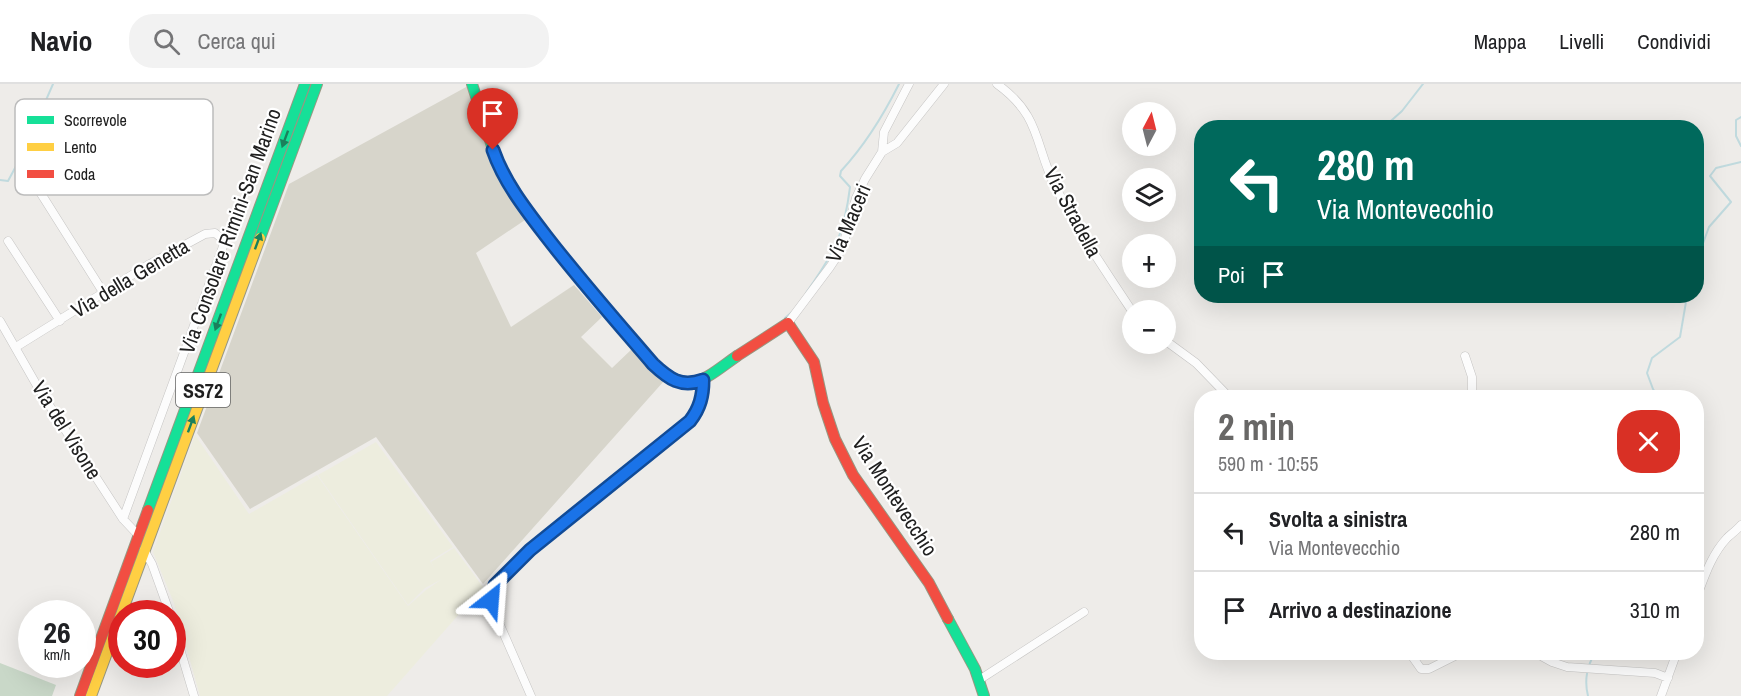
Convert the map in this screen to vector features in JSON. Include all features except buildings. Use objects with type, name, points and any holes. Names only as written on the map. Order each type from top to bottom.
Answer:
[{"type":"main road","name":"Via Consolare Rimini-San Marino","points":[[80,696],[305,84]]},
{"type":"main road","name":"Via Consolare Rimini-San Marino","points":[[91,696],[317,84]]},
{"type":"main road","points":[[472,84],[497,162],[522,206],[565,261],[665,376],[678,383],[692,384],[703,380],[788,323]]},
{"type":"main road","name":"Via Montevecchio","points":[[788,323],[814,362],[835,440],[853,475],[929,583],[960,639],[984,696]]},
{"type":"street","name":"Via Maceri","points":[[788,323],[842,249],[856,198],[882,152],[884,132],[909,84]]},
{"type":"street","points":[[882,152],[897,143],[944,84]]},
{"type":"street","name":"Via Stradella","points":[[997,84],[1024,109],[1039,137],[1055,187],[1125,300]]},
{"type":"street","points":[[42,195],[103,292]]},
{"type":"street","name":"Via della Genetta","points":[[16,347],[103,292],[205,234],[215,233],[225,241],[123,519]]},
{"type":"street","name":"Via della Genetta","points":[[8,241],[60,321]]},
{"type":"street","name":"Via del Visone","points":[[0,321],[40,391],[123,519],[139,536]]},
{"type":"street","points":[[1176,348],[1196,363],[1222,390]]},
{"type":"street","points":[[1465,356],[1472,377],[1473,390]]},
{"type":"street","points":[[531,696],[493,609],[491,600],[495,585],[530,550],[690,421],[698,411],[703,380]]},
{"type":"street","points":[[1704,578],[1714,556],[1726,539],[1741,525]]},
{"type":"street","points":[[144,550],[153,564],[165,600]]},
{"type":"street","points":[[979,680],[1084,612]]},
{"type":"street","points":[[1414,660],[1420,669],[1430,669],[1447,660]]},
{"type":"street","points":[[1548,660],[1567,668],[1655,673],[1668,678]]},
{"type":"street","points":[[1661,696],[1674,660]]},
{"type":"street","points":[[186,669],[194,696]]},
{"type":"shaded area","points":[[468,86],[482,135],[498,178],[525,220],[476,253],[511,327],[574,285],[602,317],[581,337],[612,368],[633,348],[664,381],[483,584],[376,437],[250,509],[197,433],[289,184]]},
{"type":"shaded area","points":[[195,435],[249,514],[317,475],[408,606],[442,579],[425,588],[408,605],[318,475],[376,442],[453,547],[430,561],[435,570],[431,562],[454,548],[483,587],[387,696],[200,696],[186,646],[186,600],[173,600],[153,552]]},
{"type":"green space","points":[[0,663],[18,670],[18,678],[38,678],[56,685],[52,696],[0,696]]},
{"type":"waterway","points":[[46,99],[53,84]]},
{"type":"waterway","points":[[806,293],[831,255],[845,219],[850,187],[840,176],[841,171],[873,129],[899,84]]},
{"type":"waterway","points":[[1392,120],[1423,84]]},
{"type":"waterway","points":[[1741,117],[1736,120],[1736,136],[1741,146]]},
{"type":"waterway","points":[[1704,240],[1709,227],[1731,202],[1710,176],[1716,168],[1741,162]]},
{"type":"waterway","points":[[0,180],[8,181],[15,168]]},
{"type":"waterway","points":[[1654,390],[1647,373],[1652,358],[1680,337],[1686,303]]},
{"type":"waterway","points":[[785,318],[792,312]]},
{"type":"waterway","points":[[1588,696],[1586,684],[1591,660]]},
{"type":"traffic: fast","points":[[148,510],[305,84]]},
{"type":"traffic: fast","points":[[260,238],[317,84]]},
{"type":"traffic: fast","points":[[472,84],[497,162],[523,206],[565,261],[653,364],[677,380],[687,382],[705,378],[737,356]]},
{"type":"traffic: fast","points":[[948,619],[975,669],[984,696]]},
{"type":"traffic: slow","points":[[91,696],[260,238]]},
{"type":"traffic: jam","points":[[737,356],[788,323],[814,362],[823,403],[835,439],[853,475],[929,583],[948,619]]},
{"type":"traffic: jam","points":[[80,696],[148,510]]},
{"type":"route","points":[[491,600],[495,585],[530,550],[690,421],[698,411],[703,390],[703,380],[692,384],[678,383],[665,376],[653,364],[565,261],[522,206],[497,162],[493,150]]}]
